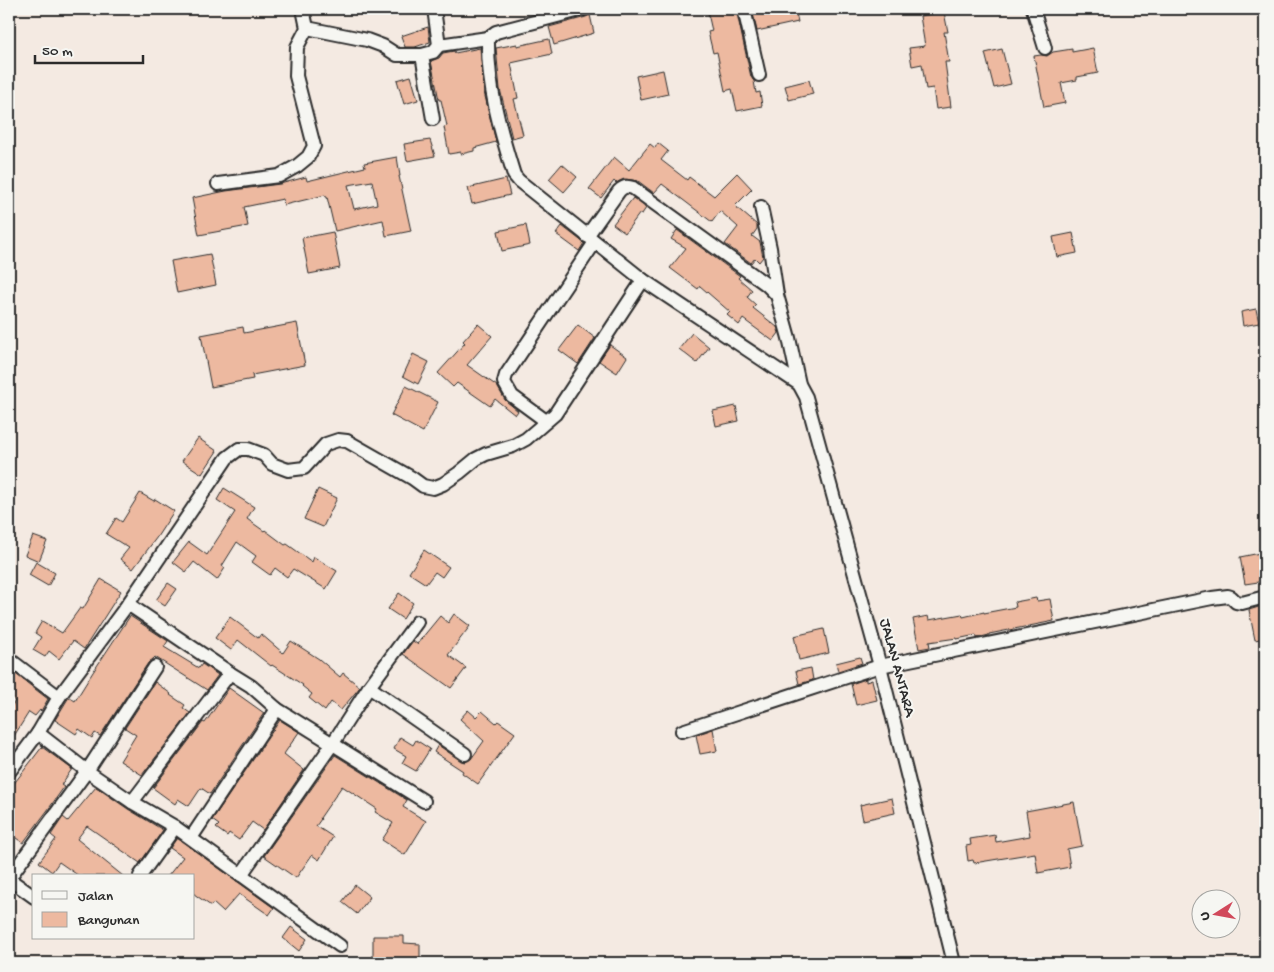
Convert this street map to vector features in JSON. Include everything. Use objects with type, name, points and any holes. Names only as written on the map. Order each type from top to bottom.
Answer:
[{"type":"street","points":[[218,184],[279,176],[308,157],[314,146],[296,76],[298,47],[307,28],[303,9]]},
{"type":"street","points":[[434,9],[440,44]]},
{"type":"street","points":[[307,28],[367,40],[383,46],[397,55],[422,55],[434,52],[440,44],[488,38],[496,32],[584,9]]},
{"type":"street","points":[[744,9],[759,75]]},
{"type":"street","points":[[1033,9],[1045,48]]},
{"type":"street","points":[[488,38],[489,72],[494,106],[514,175],[519,181],[643,280],[799,384]]},
{"type":"street","points":[[422,55],[433,119]]},
{"type":"street","points":[[546,421],[512,396],[504,382],[506,375],[622,187],[633,188],[777,295]]},
{"type":"street","name":"JALAN ANTARA","points":[[760,207],[770,248],[777,295],[799,384],[806,396],[880,666],[954,963]]},
{"type":"street","points":[[9,772],[38,733],[59,697],[128,604],[227,458],[239,449],[248,449],[264,456],[272,464],[288,470],[304,468],[326,444],[338,440],[347,441],[423,486],[433,488],[443,484],[476,459],[513,446],[526,439],[555,414],[643,280]]},
{"type":"street","points":[[682,731],[880,666],[1212,598],[1228,596],[1236,602],[1242,603],[1265,597]]},
{"type":"street","points":[[128,604],[251,686],[277,709],[424,801]]},
{"type":"street","points":[[241,874],[333,743],[369,687],[417,622]]},
{"type":"street","points":[[9,659],[59,697]]},
{"type":"street","points":[[32,896],[9,879],[87,771],[155,667]]},
{"type":"street","points":[[132,802],[230,673]]},
{"type":"street","points":[[369,687],[464,754]]},
{"type":"street","points":[[191,838],[277,709]]},
{"type":"street","points":[[38,733],[87,771],[132,802],[191,838],[340,946]]},
{"type":"street","points":[[141,874],[175,827]]},
{"type":"building","points":[[707,9],[736,9],[751,77],[754,81],[756,93],[760,92],[762,106],[737,111],[732,89],[725,91],[717,52],[713,53],[708,32],[712,31]]},
{"type":"building","points":[[752,9],[795,9],[798,22],[757,31]]},
{"type":"building","points":[[944,12],[948,32],[944,32],[949,62],[945,62],[951,107],[936,109],[933,88],[926,89],[922,64],[912,66],[909,48],[925,46],[920,16]]},
{"type":"building","points":[[590,15],[594,33],[554,45],[549,27]]},
{"type":"building","points":[[428,27],[430,42],[415,47],[405,47],[401,36]]},
{"type":"building","points":[[549,39],[552,54],[511,63],[518,98],[514,99],[523,135],[512,138],[500,89],[496,48],[517,44],[517,46]]},
{"type":"building","points":[[480,48],[484,92],[496,142],[474,148],[474,151],[449,154],[444,127],[447,126],[441,100],[439,100],[431,61],[439,58],[443,53],[454,51],[455,53]]},
{"type":"building","points":[[1093,48],[1098,73],[1077,77],[1077,80],[1061,83],[1065,103],[1044,107],[1034,56],[1047,56],[1053,52],[1072,49],[1072,52]]},
{"type":"building","points":[[1002,49],[1011,84],[994,88],[985,53]]},
{"type":"building","points":[[663,70],[668,94],[641,100],[636,76]]},
{"type":"building","points":[[411,76],[418,100],[404,104],[397,80]]},
{"type":"building","points":[[809,80],[813,94],[789,100],[785,86]]},
{"type":"building","points":[[430,140],[435,156],[407,161],[404,144]]},
{"type":"building","points":[[658,143],[668,151],[661,160],[687,180],[689,177],[714,196],[737,173],[752,189],[735,206],[757,225],[757,229],[752,236],[760,242],[763,257],[759,262],[755,258],[751,263],[725,244],[738,227],[720,211],[712,222],[662,184],[654,193],[638,181],[624,179],[616,183],[614,181],[601,198],[589,189],[614,157],[629,170],[650,144],[655,148]]},
{"type":"building","points":[[397,157],[399,176],[411,231],[386,236],[383,220],[335,231],[325,195],[284,205],[283,199],[244,207],[248,226],[199,235],[192,198],[226,191],[280,184],[306,177],[307,181],[365,167],[364,163]],"holes":[[[372,181],[377,204],[354,209],[348,185]]]},
{"type":"building","points":[[562,164],[577,177],[564,192],[549,179]]},
{"type":"building","points":[[506,179],[510,195],[472,204],[468,188]]},
{"type":"building","points":[[633,198],[646,208],[625,233],[613,224]]},
{"type":"building","points":[[526,225],[530,245],[502,251],[498,231]]},
{"type":"building","points":[[562,226],[584,243],[579,251],[556,234]]},
{"type":"building","points":[[677,230],[740,276],[738,278],[752,290],[747,297],[756,305],[753,308],[777,327],[779,333],[773,341],[743,319],[739,325],[727,315],[730,312],[700,286],[698,289],[670,268],[686,248],[671,239]]},
{"type":"building","points":[[333,232],[340,268],[309,274],[302,238]]},
{"type":"building","points":[[1073,233],[1077,253],[1057,257],[1053,237]]},
{"type":"building","points":[[210,254],[216,285],[177,293],[171,261]]},
{"type":"building","points":[[1256,309],[1259,323],[1243,326],[1241,312]]},
{"type":"building","points":[[297,323],[305,365],[252,375],[253,379],[211,387],[201,335],[243,327],[244,333]]},
{"type":"building","points":[[478,324],[492,336],[467,365],[497,386],[505,400],[518,411],[515,415],[495,399],[490,406],[457,383],[453,387],[438,373],[465,343],[463,341]]},
{"type":"building","points":[[578,325],[595,338],[578,364],[559,350]]},
{"type":"building","points":[[692,333],[709,347],[697,363],[679,349]]},
{"type":"building","points":[[610,345],[627,357],[617,373],[599,361]]},
{"type":"building","points":[[413,354],[429,362],[418,384],[403,376]]},
{"type":"building","points":[[406,386],[438,402],[423,432],[391,415]]},
{"type":"building","points":[[736,406],[739,421],[716,426],[713,411]]},
{"type":"building","points":[[198,438],[217,451],[202,474],[182,461]]},
{"type":"building","points":[[224,488],[254,507],[247,519],[312,562],[314,557],[337,571],[326,589],[293,569],[287,577],[275,568],[270,575],[252,562],[256,556],[237,542],[222,566],[225,568],[217,580],[194,562],[186,572],[173,562],[189,542],[207,555],[235,512],[217,500]]},
{"type":"building","points":[[318,489],[337,498],[323,527],[304,519]]},
{"type":"building","points":[[140,493],[154,501],[155,499],[174,511],[133,569],[120,559],[129,548],[106,534],[116,518],[122,522]]},
{"type":"building","points":[[33,536],[47,541],[39,561],[25,555]]},
{"type":"building","points":[[424,550],[449,567],[442,577],[435,572],[426,584],[409,573]]},
{"type":"building","points":[[1265,552],[1265,581],[1245,584],[1240,557]]},
{"type":"building","points":[[36,562],[55,573],[48,586],[29,575]]},
{"type":"building","points":[[101,579],[121,591],[84,649],[73,641],[59,659],[49,651],[45,657],[33,650],[41,637],[35,633],[42,621],[62,633],[80,608],[83,609]]},
{"type":"building","points":[[168,583],[177,589],[165,606],[156,600]]},
{"type":"building","points":[[399,593],[413,603],[403,619],[388,609]]},
{"type":"building","points":[[1036,598],[1037,601],[1050,599],[1054,621],[977,638],[976,635],[929,642],[930,647],[919,649],[913,619],[928,616],[929,620],[962,614],[963,617],[1016,607],[1015,602]]},
{"type":"building","points":[[1265,605],[1265,638],[1255,640],[1249,610]]},
{"type":"building","points":[[454,614],[470,626],[448,655],[466,668],[451,688],[403,654],[413,641],[417,644],[440,616],[448,623]]},
{"type":"building","points":[[130,616],[168,641],[164,647],[197,667],[199,668],[202,664],[218,675],[207,690],[155,657],[148,663],[100,736],[95,733],[92,738],[79,729],[76,734],[55,720],[69,697],[75,701]]},
{"type":"building","points":[[230,617],[258,638],[261,634],[283,653],[291,641],[319,659],[340,677],[343,673],[360,687],[341,710],[331,702],[325,711],[309,698],[312,694],[303,685],[271,666],[238,640],[231,650],[215,638]]},
{"type":"building","points":[[824,629],[829,653],[799,660],[794,636]]},
{"type":"building","points":[[860,657],[862,663],[838,671],[836,663]]},
{"type":"building","points":[[811,668],[813,680],[799,684],[796,671]]},
{"type":"building","points":[[9,669],[48,699],[41,711],[35,716],[29,712],[9,744],[9,710],[15,701],[11,698],[14,693],[9,689]]},
{"type":"building","points":[[866,679],[866,682],[872,680],[877,700],[856,705],[851,684]]},
{"type":"building","points":[[155,682],[185,705],[183,708],[190,713],[142,775],[120,761],[136,735],[125,728]]},
{"type":"building","points":[[229,688],[264,713],[210,794],[201,788],[189,806],[178,799],[175,804],[153,788],[203,722],[205,723]]},
{"type":"building","points":[[468,710],[476,717],[482,711],[496,723],[498,721],[515,733],[478,784],[462,773],[463,771],[434,752],[438,745],[461,761],[465,762],[471,759],[484,741],[460,719]]},
{"type":"building","points":[[280,720],[299,732],[284,754],[304,770],[263,830],[252,822],[239,840],[229,833],[227,836],[216,828],[219,825],[212,820]]},
{"type":"building","points":[[713,729],[717,751],[700,754],[696,735]]},
{"type":"building","points":[[400,737],[413,745],[416,740],[430,749],[416,771],[402,763],[406,756],[394,749]]},
{"type":"building","points":[[42,747],[72,769],[61,785],[64,787],[23,843],[9,833],[9,790]]},
{"type":"building","points":[[335,755],[407,800],[403,807],[426,821],[405,855],[382,840],[393,823],[375,812],[377,809],[342,786],[316,826],[333,837],[319,860],[312,855],[296,878],[264,856]]},
{"type":"building","points":[[96,787],[163,830],[140,863],[87,826],[77,839],[121,874],[76,874],[59,862],[52,872],[39,862],[56,839],[51,835],[63,817],[68,821]]},
{"type":"building","points":[[892,798],[895,813],[863,820],[860,805]]},
{"type":"building","points":[[1074,802],[1082,846],[1067,849],[1070,867],[1038,873],[1035,853],[974,863],[973,860],[968,861],[966,846],[971,845],[970,839],[995,835],[996,842],[1030,836],[1026,811]]},
{"type":"building","points":[[177,838],[274,908],[269,915],[239,894],[223,912],[213,903],[211,906],[195,895],[195,874],[170,874],[183,857],[170,848]]},
{"type":"building","points":[[355,885],[370,897],[357,914],[342,902]]},
{"type":"building","points":[[291,927],[307,939],[299,951],[283,938]]},
{"type":"building","points":[[373,936],[404,936],[404,943],[420,944],[420,963],[373,963]]}]
